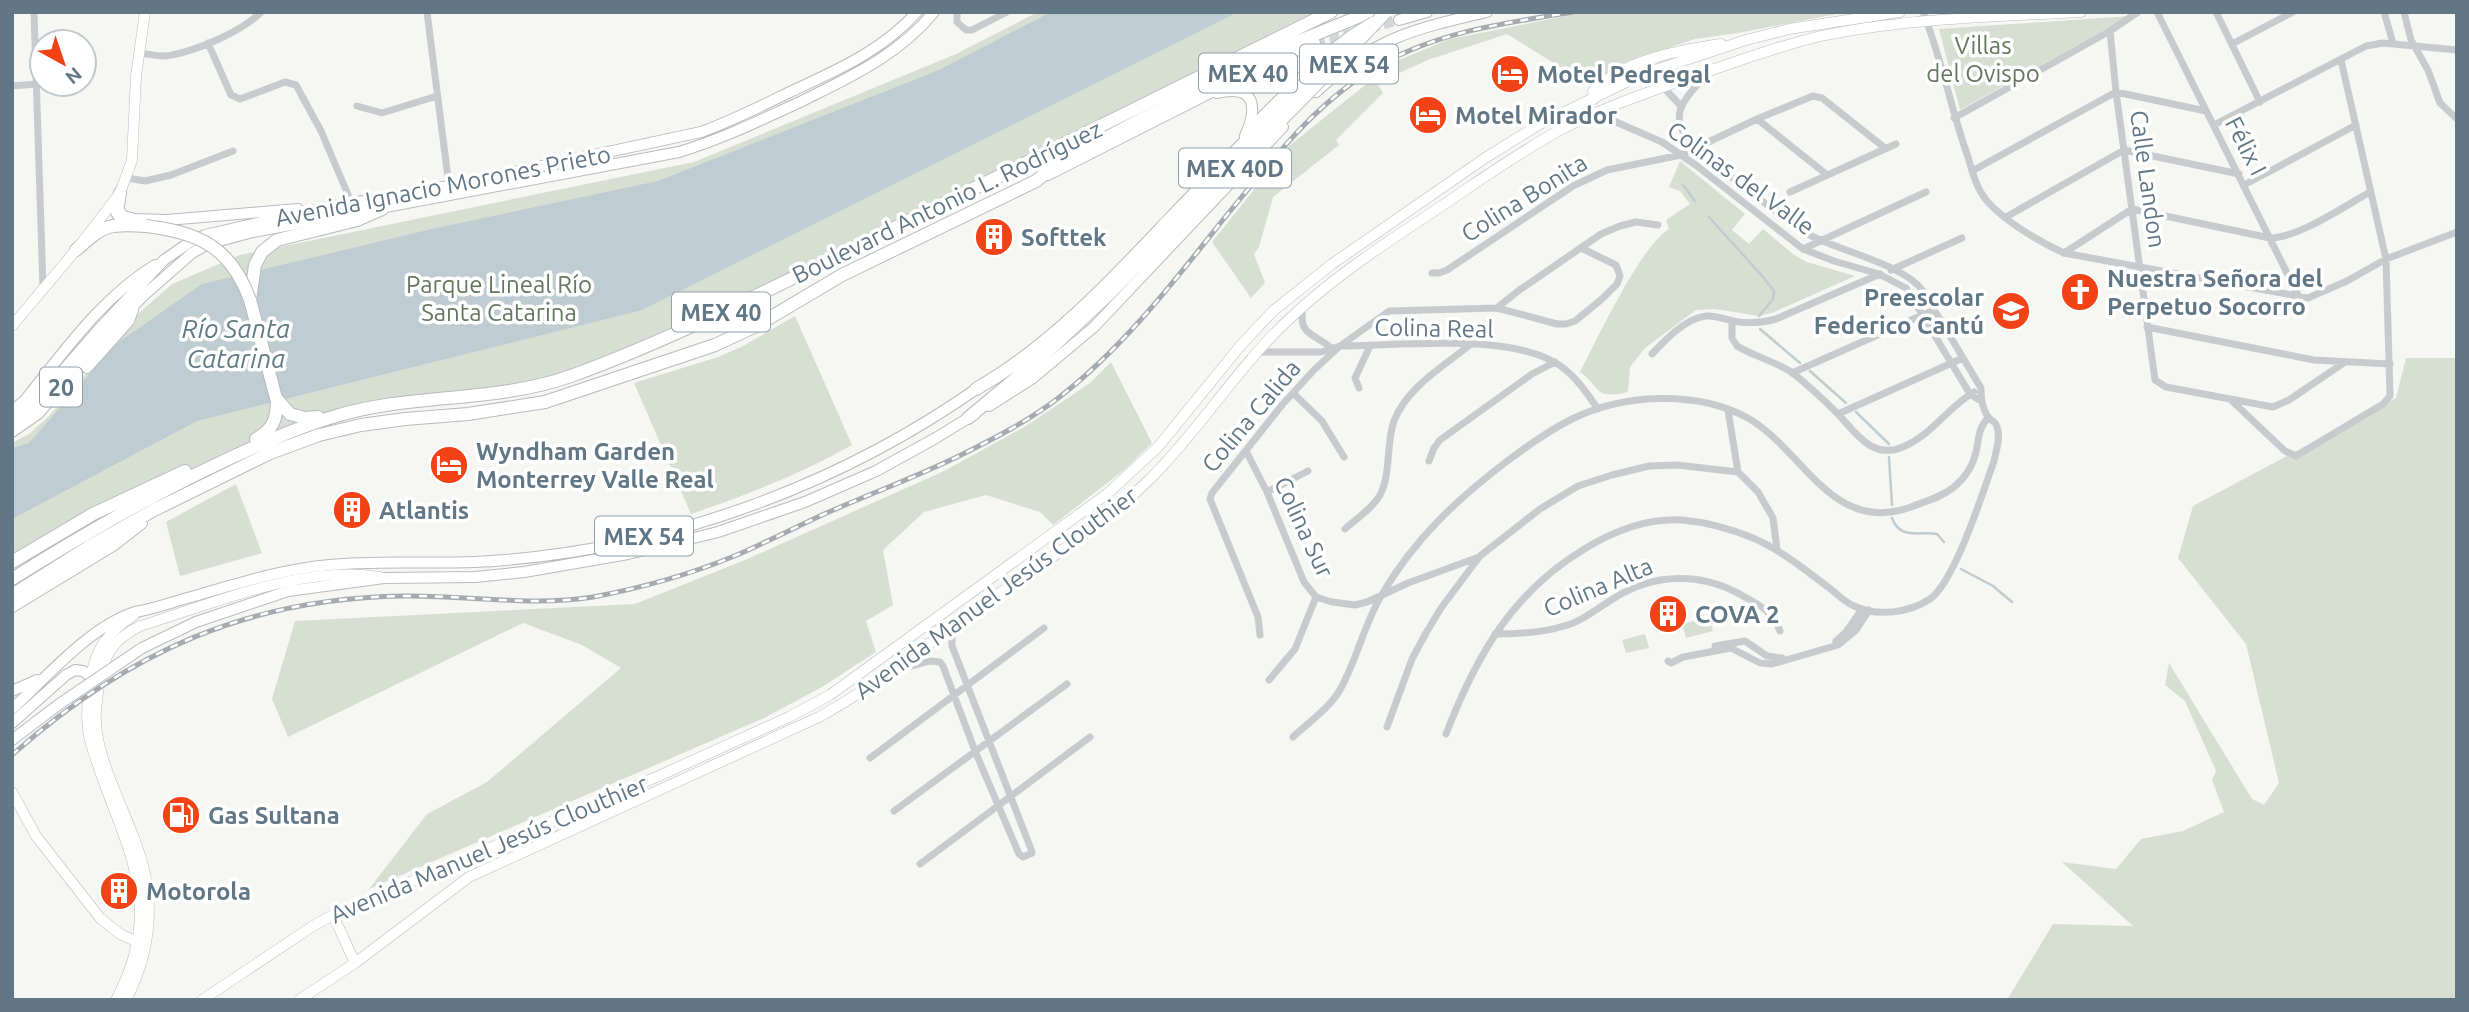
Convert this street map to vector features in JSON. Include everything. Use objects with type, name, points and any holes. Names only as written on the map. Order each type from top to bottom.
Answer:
[{"type":"highway","name":"Boulevard Antonio L. Rodríguez","points":[[12,579],[87,540],[218,464],[264,442],[336,416],[385,406],[479,397],[570,376],[775,287],[1331,12]]},
{"type":"highway","points":[[1036,181],[1058,163],[1151,114],[1287,46],[1371,13]]},
{"type":"highway","points":[[976,389],[1005,372],[1042,343],[1104,287],[1371,13]]},
{"type":"highway","name":"MEX 40D","points":[[968,418],[1044,355],[1162,243],[1307,94],[1393,14]]},
{"type":"highway","name":"Boulevard Antonio L. Rodríguez","points":[[12,595],[87,540],[270,453],[319,435],[392,421],[468,414],[545,402],[715,345],[756,326],[842,275],[1036,181]]},
{"type":"highway","points":[[119,200],[117,214],[125,224]]},
{"type":"highway","points":[[250,300],[253,273],[262,252],[277,240],[357,220],[382,209]]},
{"type":"highway","points":[[12,562],[104,508],[261,436],[275,422],[276,398],[250,300],[231,265],[206,242],[176,230],[125,224],[106,226],[76,250]]},
{"type":"highway","points":[[276,398],[284,409],[296,417],[336,416]]},
{"type":"highway","points":[[12,606],[129,534],[153,510]]},
{"type":"main road","name":"Avenida Ignacio Morones Prieto","points":[[12,422],[31,407],[102,332],[164,260],[205,235],[329,207],[449,186],[674,140],[724,124],[879,47],[902,29],[917,12]]},
{"type":"main road","name":"Avenida Ignacio Morones Prieto","points":[[102,332],[192,253],[208,244],[253,232],[678,152],[729,136],[857,74],[905,42],[934,12]]},
{"type":"main road","points":[[1393,14],[1427,12]]},
{"type":"main road","name":"MEX 54","points":[[12,740],[142,648],[196,622],[256,600],[288,591],[384,578],[450,578],[524,572],[628,554],[718,532],[805,502],[876,471],[1033,378],[1086,334],[1294,115],[1343,69],[1400,35],[1487,12]]},
{"type":"main road","name":"MEX 54","points":[[12,709],[105,626],[126,615],[299,569],[332,565],[505,561],[600,547],[713,519],[797,488],[858,459],[930,419],[976,389],[1034,344],[1104,283],[1284,92],[1352,34],[1393,14]]},
{"type":"main road","name":"Boulevard Antonio L. Rodríguez","points":[[1036,181],[1277,59],[1315,43]]},
{"type":"main road","points":[[1182,107],[1218,92],[1241,92],[1250,98],[1254,107],[1245,136]]},
{"type":"main road","points":[[119,200],[121,214],[157,220],[329,207]]},
{"type":"main road","points":[[12,411],[101,308],[137,276],[164,260]]},
{"type":"main road","points":[[12,440],[43,418],[129,321],[135,303]]},
{"type":"main road","name":"20","points":[[12,432],[38,414],[102,332]]},
{"type":"main road","points":[[12,691],[39,679],[57,667]]},
{"type":"main road","points":[[12,723],[68,673],[83,671],[89,675],[91,682]]},
{"type":"street","points":[[12,326],[119,200],[132,160],[139,53],[145,12]]},
{"type":"street","points":[[139,53],[170,56],[208,43],[251,23],[261,12]]},
{"type":"street","points":[[427,12],[449,186]]},
{"type":"street","points":[[957,12],[957,22],[966,30],[972,30],[1007,12]]},
{"type":"street","name":"Avenida Manuel Jesús Clouthier","points":[[202,1000],[313,926],[334,915],[661,775],[789,717],[830,695],[1107,494],[1158,447],[1256,328],[1294,293],[1390,222],[1540,124],[1627,79],[1746,40],[1813,24],[1900,12]]},
{"type":"street","name":"Avenida Manuel Jesús Clouthier","points":[[299,1000],[355,963],[468,877],[819,717],[850,700],[1130,499],[1177,449],[1256,352],[1303,307],[1350,270],[1496,169],[1559,131],[1600,111],[1663,87],[1761,53],[1821,36],[1925,17],[2081,12]]},
{"type":"street","points":[[1954,118],[2110,31],[2138,12]]},
{"type":"street","name":"Félix I","points":[[2157,12],[2299,297]]},
{"type":"street","points":[[2216,12],[2260,102]]},
{"type":"street","points":[[2232,44],[2293,12]]},
{"type":"street","points":[[2384,12],[2393,43]]},
{"type":"street","points":[[2404,12],[2413,45],[2428,70],[2440,103],[2457,119]]},
{"type":"street","points":[[1925,17],[1954,118],[1972,171],[1985,199],[2006,217],[2064,253],[2308,298],[2317,296],[2386,259],[2457,232]]},
{"type":"street","name":"Calle Landon","points":[[2110,31],[2154,376],[2158,383],[2166,387],[2232,401]]},
{"type":"street","points":[[1600,111],[1594,91],[1604,82],[1648,61],[1690,49],[1746,40]]},
{"type":"street","points":[[208,43],[235,99],[285,82],[296,85],[321,131],[352,204]]},
{"type":"street","points":[[2214,125],[2366,46],[2393,43],[2457,50]]},
{"type":"street","points":[[2232,401],[2293,456],[2371,411],[2390,396],[2386,259],[2341,60]]},
{"type":"street","name":"Colinas del Valle","points":[[1710,71],[1681,106],[1678,119],[1680,128],[1695,149],[1817,241],[1893,269],[1917,282],[1981,388]]},
{"type":"street","name":"Colinas del Valle","points":[[1643,74],[1663,87],[1681,106]]},
{"type":"street","points":[[1972,171],[2116,92],[2206,111]]},
{"type":"street","points":[[357,106],[382,113],[437,96]]},
{"type":"street","name":"Colina Bonita","points":[[1432,272],[1447,270],[1595,174],[1681,155],[1757,119],[1816,96],[1885,148]]},
{"type":"street","points":[[37,98],[43,289]]},
{"type":"street","name":"Colinas del Valle","points":[[1600,111],[1662,142],[1803,249],[1879,274],[1906,288],[1970,394],[1981,401]]},
{"type":"street","points":[[1757,119],[1826,174]]},
{"type":"street","points":[[2244,185],[2356,125]]},
{"type":"street","points":[[1790,192],[1896,144]]},
{"type":"street","points":[[2006,217],[2124,150],[2239,174]]},
{"type":"street","points":[[127,178],[145,181],[233,151]]},
{"type":"street","points":[[1803,249],[1926,192]]},
{"type":"street","points":[[2064,253],[2132,209],[2270,238],[2293,233],[2370,192]]},
{"type":"street","points":[[1497,308],[1581,248],[1620,226],[1636,222],[1658,225]]},
{"type":"street","points":[[1652,354],[1662,343],[1696,318],[1711,316],[1761,323],[1776,319],[1962,238]]},
{"type":"street","name":"Colina Calida","points":[[1261,635],[1258,617],[1210,503],[1212,493],[1293,393],[1340,346],[1389,311],[1497,308],[1557,324],[1575,321],[1617,284],[1620,276],[1616,265],[1581,248]]},
{"type":"street","points":[[1303,307],[1301,323],[1305,329],[1311,336],[1330,347]]},
{"type":"street","points":[[1793,373],[1934,310]]},
{"type":"street","points":[[1446,734],[1461,694],[1479,658],[1523,597],[1545,576],[1604,537],[1629,527],[1681,520],[1724,528],[1777,549],[1846,602],[1865,609],[1900,611],[1912,608],[1931,597],[1945,582],[1994,461],[1998,428],[1996,423],[1988,418],[1981,401],[1981,388],[1907,446],[1892,450],[1875,449],[1865,444],[1838,414],[1793,373],[1737,346],[1732,338],[1732,321]]},
{"type":"street","points":[[2147,327],[2314,360],[2390,364]]},
{"type":"street","points":[[1345,529],[1379,497],[1383,488],[1395,419],[1404,403],[1416,388],[1471,344]]},
{"type":"street","name":"Colina Real","points":[[1256,352],[1321,352],[1340,346],[1471,344],[1519,349],[1555,362],[1580,384],[1598,409]]},
{"type":"street","points":[[1359,388],[1355,379],[1370,346]]},
{"type":"street","points":[[1838,414],[1963,358]]},
{"type":"street","points":[[1429,461],[1440,440],[1532,374],[1555,362]]},
{"type":"street","points":[[2232,401],[2266,406],[2281,404],[2345,362]]},
{"type":"street","points":[[1293,393],[1322,421],[1344,457]]},
{"type":"street","points":[[1293,737],[1341,688],[1381,597],[1409,555],[1438,519],[1469,490],[1548,432],[1574,418],[1598,409],[1672,397],[1701,401],[1746,417],[1768,432],[1834,498],[1852,506],[1887,512],[1927,501],[1955,487],[1969,470],[1977,451],[1979,432],[1988,418]]},
{"type":"street","points":[[1728,410],[1738,472],[1758,492],[1769,511],[1776,533],[1777,549]]},
{"type":"street","name":"Colina Sur","points":[[1246,451],[1304,582],[1316,597],[1355,605],[1480,556]]},
{"type":"street","points":[[1387,727],[1412,659],[1441,608],[1480,556],[1540,509],[1578,486],[1649,467],[1677,466],[1738,472]]},
{"type":"street","points":[[1266,492],[1308,471]]},
{"type":"street","points":[[126,1000],[140,967],[149,901],[145,872],[136,842],[108,770],[97,732],[98,691],[103,664],[109,651],[123,636],[140,626],[254,591],[346,574],[384,578]]},
{"type":"street","name":"Colina Alta","points":[[1495,634],[1531,633],[1566,626],[1630,589],[1664,578],[1712,583],[1737,592],[1770,613],[1780,631]]},
{"type":"street","points":[[1269,680],[1295,649],[1316,597]]},
{"type":"street","points":[[1865,609],[1856,630],[1838,645],[1772,664],[1760,663],[1731,648],[1668,662],[1670,656],[1737,641],[1748,642],[1772,658],[1829,645],[1846,632],[1865,609]]},
{"type":"street","points":[[116,1000],[142,945],[141,912],[136,877],[89,737],[87,710],[94,661],[103,642],[144,610]]},
{"type":"street","points":[[890,672],[936,661],[943,666],[975,751],[1019,854],[1027,857],[1031,849],[951,641],[959,622]]},
{"type":"street","points":[[870,758],[1044,628]]},
{"type":"street","points":[[894,811],[1067,684]]},
{"type":"street","points":[[920,864],[1090,737]]},
{"type":"street","points":[[12,792],[36,836],[100,918],[120,934],[142,945]]},
{"type":"street","points":[[334,915],[355,963]]},
{"type":"green space","name":"Río Santa Catarina","points":[[1038,12],[1328,12],[723,311],[542,384],[379,404],[139,493],[12,565],[12,443],[29,434],[49,416],[139,313],[172,284],[240,255],[694,162],[956,54]]},
{"type":"green space","points":[[1586,12],[1847,12],[1695,39],[1626,62],[1589,85],[1507,34],[1428,60],[1377,83],[1383,93],[1336,140],[1339,145],[1273,197],[1259,247],[1254,254],[1265,283],[1251,298],[1212,242],[1289,146],[1394,62],[1450,39]]},
{"type":"green space","name":"Villas del Ovispo","points":[[2130,16],[1960,110],[1939,29]]},
{"type":"green space","points":[[1680,161],[1745,214],[1732,230],[1749,244],[1763,229],[1794,255],[1807,262],[1855,276],[1759,316],[1715,309],[1696,310],[1645,348],[1630,367],[1628,392],[1609,395],[1599,391],[1580,372],[1632,274],[1657,239],[1669,229],[1666,220],[1690,204],[1680,191],[1669,187]]},
{"type":"green space","points":[[795,316],[852,445],[773,483],[691,514],[634,383],[718,357]]},
{"type":"green space","points":[[2406,358],[2457,358],[2457,1000],[2007,1000],[2053,924],[2133,926],[2062,862],[2116,869],[2141,839],[2183,831],[2224,812],[2212,780],[2216,771],[2185,701],[2165,685],[2169,663],[2252,799],[2264,805],[2279,783],[2246,644],[2178,558],[2193,506],[2396,398]]},
{"type":"green space","points":[[1111,362],[1152,443],[1124,470],[1053,525],[1040,512],[986,495],[924,512],[883,550],[893,605],[866,621],[876,652],[822,687],[764,718],[369,889],[427,814],[487,782],[621,668],[582,645],[523,623],[288,737],[272,699],[295,621],[635,604],[745,560],[942,472],[1026,426],[1090,383]]},
{"type":"green space","points":[[236,484],[262,553],[180,576],[166,522]]},
{"type":"green space","points":[[1709,617],[1713,631],[1686,638],[1682,624]]},
{"type":"green space","points":[[1645,634],[1649,648],[1626,653],[1622,640]]},
{"type":"water","name":"Río Santa Catarina","points":[[1051,12],[1238,12],[642,310],[197,421],[12,519],[12,448],[29,443],[116,344],[202,284],[432,229],[658,181],[939,70]]},
{"type":"waterway","points":[[1683,185],[1695,201]]},
{"type":"waterway","points":[[1709,217],[1774,291],[1773,299],[1759,316]]},
{"type":"waterway","points":[[1760,329],[1800,363]]},
{"type":"waterway","points":[[1810,371],[1846,403]]},
{"type":"waterway","points":[[1856,412],[1889,444]]},
{"type":"waterway","points":[[1889,457],[1892,505]]},
{"type":"waterway","points":[[1892,518],[1895,525],[1905,532],[1937,534],[1944,542]]},
{"type":"waterway","points":[[1961,569],[1993,586],[2012,602]]},
{"type":"tunnel","points":[[1369,28],[1399,20]]},
{"type":"tunnel","points":[[1315,43],[1353,33]]},
{"type":"railway","points":[[12,755],[100,687],[146,660],[193,638],[242,620],[293,607],[347,599],[428,596],[546,601],[593,597],[629,589],[732,557],[946,462],[1035,415],[1103,359],[1165,292],[1295,135],[1335,96],[1358,79],[1404,53],[1451,36],[1573,12]]},
{"type":"place","name":"Motel Pedregal","points":[[1510,74]]},
{"type":"place","name":"Motel Mirador","points":[[1428,115]]},
{"type":"place","name":"Softtek","points":[[994,237]]},
{"type":"place","name":"Nuestra Señora del Perpetuo Socorro","points":[[2080,292]]},
{"type":"place","name":"Preescolar Federico Cantú","points":[[2011,311]]},
{"type":"place","name":"Wyndham Garden Monterrey Valle Real","points":[[449,465]]},
{"type":"place","name":"Atlantis","points":[[352,510]]},
{"type":"place","name":"COVA 2","points":[[1668,614]]},
{"type":"place","name":"Gas Sultana","points":[[181,815]]},
{"type":"place","name":"Motorola","points":[[119,891]]},
{"type":"park label","name":"Parque Lineal Río Santa Catarina","points":[[499,298]]}]
